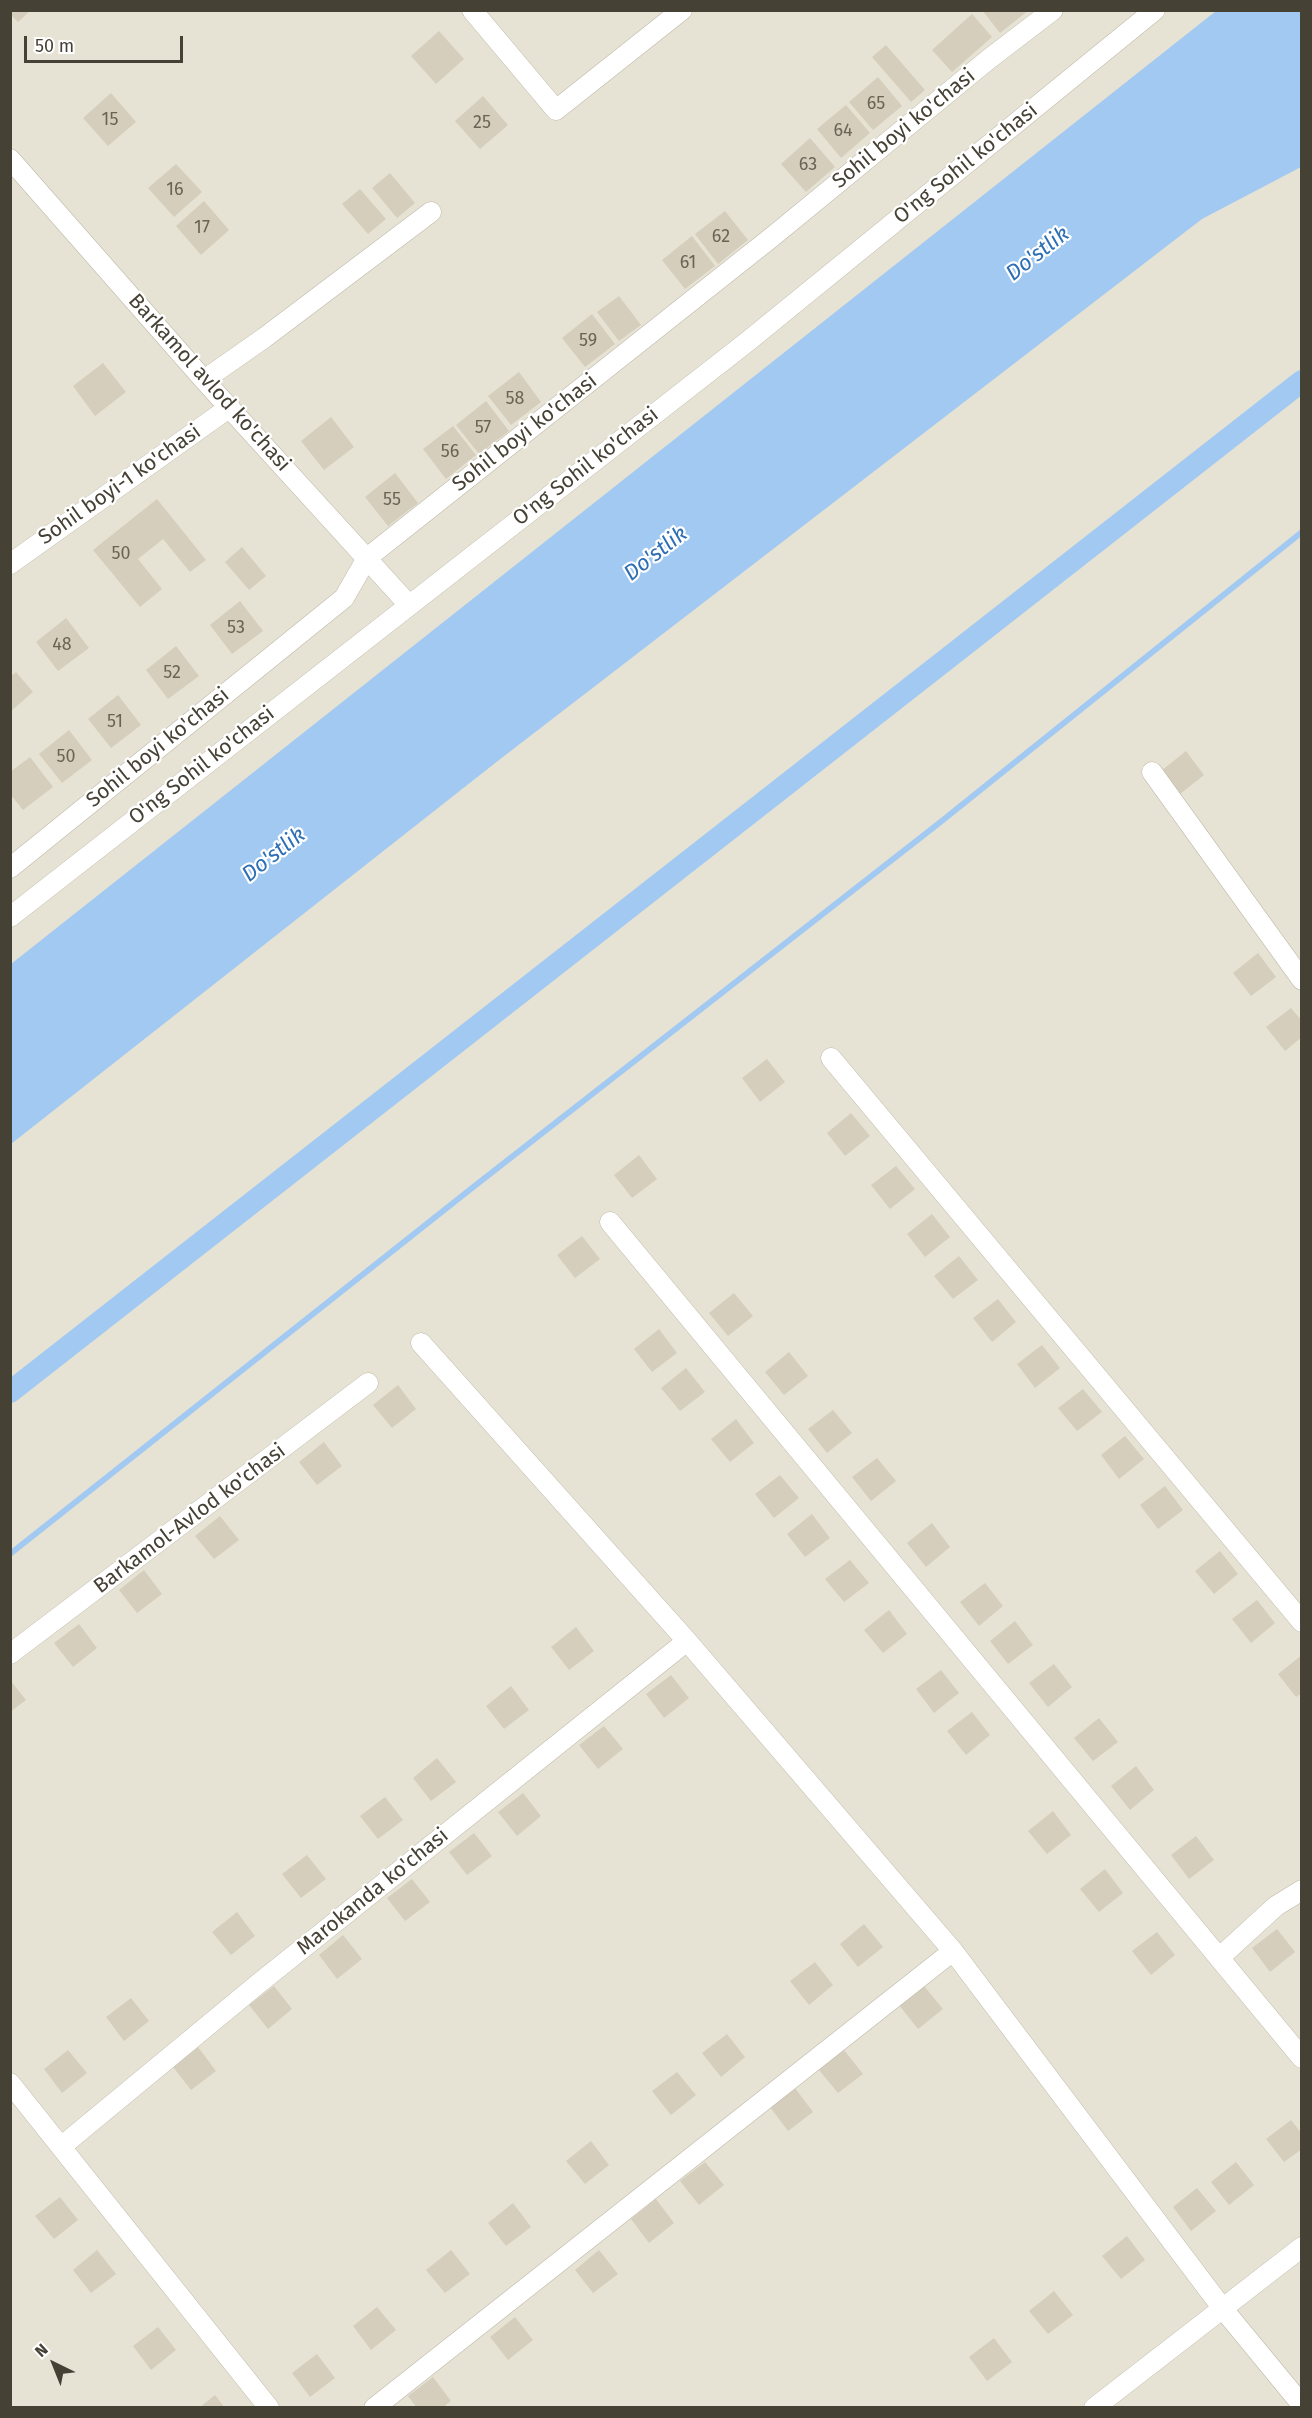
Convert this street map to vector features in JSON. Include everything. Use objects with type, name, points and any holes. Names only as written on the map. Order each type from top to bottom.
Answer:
[{"type":"street","points":[[472,10],[556,110],[682,10]]},
{"type":"street","name":"Sohil boyi ko'chasi","points":[[10,868],[344,597],[367,558],[772,237],[989,58],[1053,10]]},
{"type":"street","name":"O'ng Sohil ko'chasi","points":[[10,917],[747,342],[1155,10]]},
{"type":"street","name":"Barkamol avlod ko'chasi","points":[[10,159],[204,380],[409,605]]},
{"type":"street","points":[[204,380],[264,338],[431,212]]},
{"type":"street","name":"Sohil boyi-1 ko'chasi","points":[[10,564],[230,407]]},
{"type":"street","points":[[1152,772],[1302,980]]},
{"type":"street","points":[[831,1058],[1302,1622]]},
{"type":"street","points":[[610,1222],[1302,2058]]},
{"type":"street","points":[[421,1343],[687,1641],[953,1951],[1223,2309],[1302,2405]]},
{"type":"street","name":"Barkamol-Avlod ko'chasi","points":[[10,1654],[368,1383]]},
{"type":"street","name":"Marokanda ko'chasi","points":[[62,2146],[249,1992],[687,1641]]},
{"type":"street","points":[[1219,1958],[1276,1906],[1302,1890]]},
{"type":"street","points":[[374,2408],[953,1951]]},
{"type":"street","points":[[10,2083],[269,2408]]},
{"type":"street","points":[[1094,2408],[1302,2247]]},
{"type":"shaded area","points":[[11,11],[1301,11],[1301,2407],[11,2408]]},
{"type":"water","name":"Do'stlik","points":[[1216,11],[1301,11],[1301,167],[1202,219],[499,760],[11,1144],[11,964]]},
{"type":"building","points":[[10,10],[31,10],[18,22],[10,14]]},
{"type":"building","points":[[982,10],[1029,10],[1000,33]]},
{"type":"building","points":[[972,14],[992,37],[952,72],[932,50]]},
{"type":"building","points":[[439,31],[464,59],[436,84],[411,56]]},
{"type":"building","points":[[886,45],[925,90],[911,102],[872,57]]},
{"type":"building","points":[[878,77],[902,106],[873,130],[849,102]]},
{"type":"building","points":[[111,93],[136,122],[108,146],[83,118]]},
{"type":"building","points":[[483,96],[508,125],[480,149],[455,121]]},
{"type":"building","points":[[846,105],[870,133],[841,158],[817,129]]},
{"type":"building","points":[[810,138],[835,167],[806,192],[781,164]]},
{"type":"building","points":[[176,164],[202,192],[174,217],[148,188]]},
{"type":"building","points":[[390,173],[415,203],[397,218],[372,188]]},
{"type":"building","points":[[360,189],[386,219],[368,234],[342,204]]},
{"type":"building","points":[[204,201],[229,230],[201,255],[176,226]]},
{"type":"building","points":[[725,211],[748,240],[718,264],[695,234]]},
{"type":"building","points":[[692,236],[715,266],[685,289],[662,260]]},
{"type":"building","points":[[619,296],[641,325],[619,341],[597,312]]},
{"type":"building","points":[[592,314],[615,344],[585,367],[562,338]]},
{"type":"building","points":[[103,363],[126,392],[95,416],[73,386]]},
{"type":"building","points":[[519,372],[541,402],[511,425],[488,396]]},
{"type":"building","points":[[486,401],[509,431],[479,454],[456,425]]},
{"type":"building","points":[[331,417],[354,447],[324,470],[301,441]]},
{"type":"building","points":[[453,426],[476,455],[446,479],[423,449]]},
{"type":"building","points":[[395,473],[418,503],[388,526],[365,497]]},
{"type":"building","points":[[157,499],[206,560],[190,572],[163,539],[138,559],[162,589],[140,607],[93,550]]},
{"type":"building","points":[[242,547],[266,576],[249,590],[225,562]]},
{"type":"building","points":[[240,601],[263,631],[232,654],[210,625]]},
{"type":"building","points":[[66,618],[89,648],[58,671],[36,642]]},
{"type":"building","points":[[176,646],[199,676],[168,699],[146,670]]},
{"type":"building","points":[[16,672],[33,692],[10,712],[10,677]]},
{"type":"building","points":[[118,695],[141,725],[111,748],[88,719]]},
{"type":"building","points":[[69,730],[92,760],[62,783],[39,754]]},
{"type":"building","points":[[1186,751],[1204,775],[1180,794],[1161,771]]},
{"type":"building","points":[[30,757],[53,787],[23,810],[10,794],[10,772]]},
{"type":"building","points":[[1258,953],[1276,977],[1251,996],[1233,973]]},
{"type":"building","points":[[1291,1008],[1302,1021],[1302,1037],[1285,1051],[1266,1027]]},
{"type":"building","points":[[767,1059],[785,1082],[760,1102],[742,1078]]},
{"type":"building","points":[[851,1113],[870,1136],[845,1156],[827,1133]]},
{"type":"building","points":[[639,1155],[657,1179],[632,1198],[614,1175]]},
{"type":"building","points":[[896,1166],[915,1189],[890,1209],[871,1185]]},
{"type":"building","points":[[932,1214],[950,1237],[925,1257],[907,1234]]},
{"type":"building","points":[[582,1236],[600,1259],[575,1278],[557,1255]]},
{"type":"building","points":[[959,1256],[978,1280],[953,1299],[934,1276]]},
{"type":"building","points":[[734,1293],[753,1316],[728,1336],[709,1313]]},
{"type":"building","points":[[998,1299],[1016,1322],[992,1342],[973,1318]]},
{"type":"building","points":[[659,1329],[677,1353],[652,1372],[634,1349]]},
{"type":"building","points":[[1042,1345],[1060,1368],[1035,1388],[1017,1364]]},
{"type":"building","points":[[789,1352],[808,1376],[784,1395],[765,1372]]},
{"type":"building","points":[[686,1368],[705,1392],[680,1411],[661,1388]]},
{"type":"building","points":[[398,1385],[416,1409],[392,1428],[373,1405]]},
{"type":"building","points":[[1083,1389],[1102,1412],[1077,1431],[1058,1408]]},
{"type":"building","points":[[833,1410],[852,1433],[827,1453],[808,1429]]},
{"type":"building","points":[[736,1419],[754,1443],[730,1462],[711,1439]]},
{"type":"building","points":[[1125,1436],[1144,1459],[1119,1479],[1101,1455]]},
{"type":"building","points":[[324,1442],[342,1466],[317,1485],[299,1462]]},
{"type":"building","points":[[877,1458],[896,1481],[871,1501],[852,1477]]},
{"type":"building","points":[[780,1475],[799,1498],[774,1518],[755,1494]]},
{"type":"building","points":[[1165,1486],[1183,1510],[1158,1529],[1140,1505]]},
{"type":"building","points":[[812,1514],[830,1538],[805,1557],[787,1534]]},
{"type":"building","points":[[220,1516],[239,1540],[214,1559],[195,1536]]},
{"type":"building","points":[[932,1523],[950,1547],[926,1567],[907,1543]]},
{"type":"building","points":[[1220,1551],[1238,1574],[1214,1594],[1195,1571]]},
{"type":"building","points":[[850,1560],[869,1583],[844,1602],[825,1579]]},
{"type":"building","points":[[144,1570],[162,1594],[137,1613],[119,1590]]},
{"type":"building","points":[[985,1583],[1003,1606],[979,1626],[960,1602]]},
{"type":"building","points":[[1257,1600],[1275,1623],[1251,1643],[1232,1619]]},
{"type":"building","points":[[889,1610],[907,1634],[883,1653],[864,1630]]},
{"type":"building","points":[[1015,1621],[1033,1645],[1008,1664],[990,1641]]},
{"type":"building","points":[[79,1624],[97,1648],[73,1667],[54,1643]]},
{"type":"building","points":[[576,1627],[594,1651],[569,1670],[551,1647]]},
{"type":"building","points":[[1302,1655],[1302,1693],[1296,1697],[1278,1674]]},
{"type":"building","points":[[1054,1664],[1072,1687],[1048,1707],[1029,1683]]},
{"type":"building","points":[[941,1670],[959,1693],[934,1713],[916,1689]]},
{"type":"building","points":[[671,1675],[689,1698],[664,1718],[646,1694]]},
{"type":"building","points":[[10,1680],[26,1700],[10,1712]]},
{"type":"building","points":[[511,1686],[529,1710],[504,1729],[486,1706]]},
{"type":"building","points":[[972,1712],[990,1735],[966,1755],[947,1731]]},
{"type":"building","points":[[1099,1718],[1118,1742],[1093,1761],[1074,1738]]},
{"type":"building","points":[[604,1726],[623,1749],[598,1769],[579,1745]]},
{"type":"building","points":[[437,1758],[456,1782],[431,1801],[413,1778]]},
{"type":"building","points":[[1136,1766],[1154,1790],[1130,1810],[1111,1786]]},
{"type":"building","points":[[523,1793],[541,1816],[517,1836],[498,1812]]},
{"type":"building","points":[[385,1797],[403,1820],[378,1839],[360,1816]]},
{"type":"building","points":[[1053,1811],[1071,1835],[1047,1854],[1028,1831]]},
{"type":"building","points":[[474,1833],[492,1856],[467,1875],[449,1852]]},
{"type":"building","points":[[1196,1836],[1214,1860],[1189,1879],[1171,1855]]},
{"type":"building","points":[[307,1855],[326,1879],[301,1898],[282,1874]]},
{"type":"building","points":[[1105,1869],[1123,1893],[1099,1912],[1080,1889]]},
{"type":"building","points":[[412,1879],[430,1902],[405,1921],[387,1898]]},
{"type":"building","points":[[237,1912],[255,1936],[231,1955],[212,1932]]},
{"type":"building","points":[[864,1924],[883,1947],[858,1967],[840,1944]]},
{"type":"building","points":[[1277,1929],[1295,1952],[1270,1972],[1252,1948]]},
{"type":"building","points":[[1157,1932],[1175,1955],[1151,1975],[1132,1951]]},
{"type":"building","points":[[343,1935],[362,1959],[337,1979],[319,1955]]},
{"type":"building","points":[[815,1962],[833,1985],[809,2005],[790,1981]]},
{"type":"building","points":[[274,1986],[292,2009],[268,2029],[249,2005]]},
{"type":"building","points":[[924,1986],[943,2009],[918,2029],[899,2005]]},
{"type":"building","points":[[131,1998],[149,2021],[124,2041],[106,2017]]},
{"type":"building","points":[[727,2034],[745,2057],[721,2077],[702,2053]]},
{"type":"building","points":[[198,2047],[216,2071],[191,2090],[173,2067]]},
{"type":"building","points":[[68,2050],[87,2073],[62,2093],[44,2069]]},
{"type":"building","points":[[844,2050],[863,2074],[838,2093],[819,2070]]},
{"type":"building","points":[[677,2072],[696,2095],[671,2115],[652,2091]]},
{"type":"building","points":[[795,2088],[813,2112],[788,2131],[770,2107]]},
{"type":"building","points":[[1291,2120],[1302,2134],[1302,2149],[1284,2162],[1266,2139]]},
{"type":"building","points":[[591,2141],[609,2165],[585,2184],[566,2161]]},
{"type":"building","points":[[705,2162],[724,2185],[699,2205],[680,2181]]},
{"type":"building","points":[[1236,2162],[1254,2185],[1229,2205],[1211,2182]]},
{"type":"building","points":[[1197,2188],[1216,2211],[1191,2231],[1173,2207]]},
{"type":"building","points":[[60,2197],[78,2220],[54,2239],[35,2216]]},
{"type":"building","points":[[656,2199],[674,2223],[649,2243],[631,2219]]},
{"type":"building","points":[[513,2203],[531,2227],[506,2246],[488,2223]]},
{"type":"building","points":[[1127,2236],[1145,2260],[1121,2279],[1102,2256]]},
{"type":"building","points":[[97,2250],[116,2274],[91,2293],[73,2270]]},
{"type":"building","points":[[451,2250],[470,2274],[445,2293],[426,2270]]},
{"type":"building","points":[[599,2250],[618,2274],[593,2293],[575,2270]]},
{"type":"building","points":[[1054,2291],[1073,2315],[1048,2334],[1029,2311]]},
{"type":"building","points":[[377,2307],[396,2330],[371,2350],[353,2326]]},
{"type":"building","points":[[515,2317],[533,2340],[508,2360],[490,2337]]},
{"type":"building","points":[[158,2327],[176,2350],[151,2370],[133,2346]]},
{"type":"building","points":[[994,2338],[1012,2362],[987,2381],[969,2357]]},
{"type":"building","points":[[317,2354],[335,2378],[310,2397],[292,2373]]},
{"type":"building","points":[[433,2377],[451,2401],[442,2408],[417,2408],[408,2396]]},
{"type":"building","points":[[215,2395],[225,2408],[199,2408]]},
{"type":"waterway","points":[[10,1392],[1302,381]]},
{"type":"waterway","points":[[10,1554],[472,1188],[938,824],[1302,532]]}]
